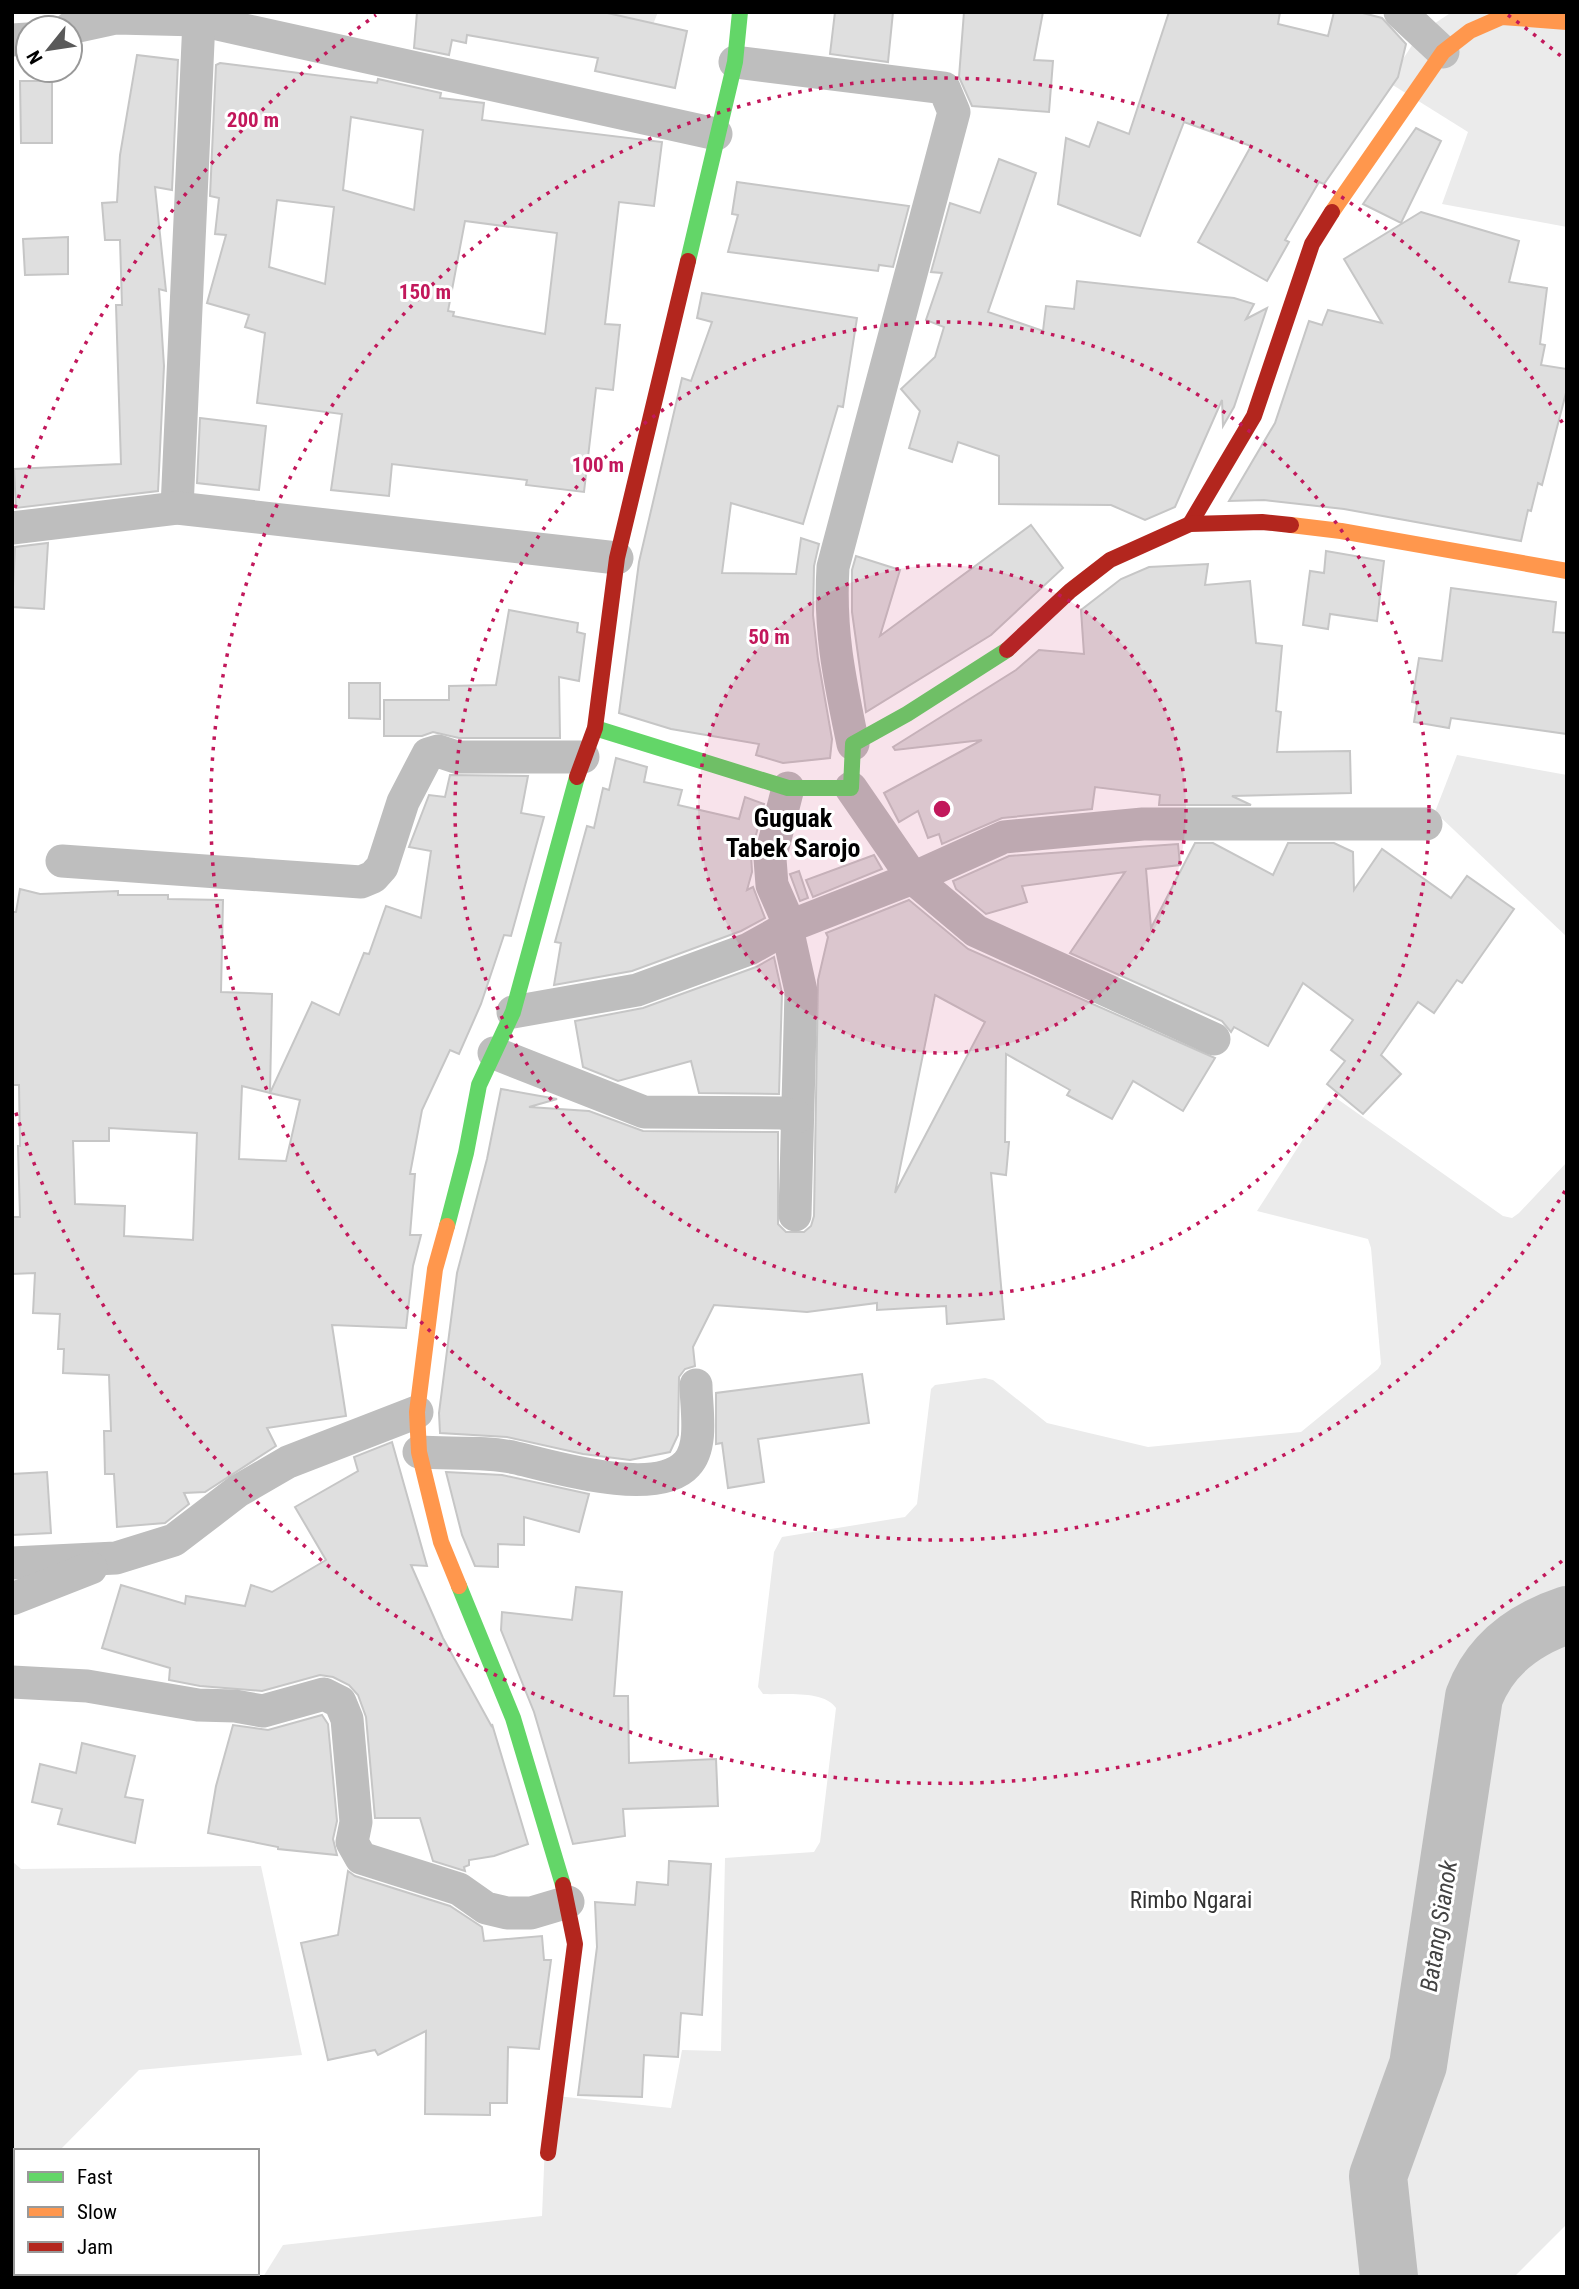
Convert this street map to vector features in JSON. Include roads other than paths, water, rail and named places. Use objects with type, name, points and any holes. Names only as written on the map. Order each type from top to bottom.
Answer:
[{"type":"street","points":[[548,2153],[575,1944],[568,1902],[513,1718],[441,1542],[419,1452],[418,1412],[435,1269],[466,1153],[479,1085],[513,1012],[589,743],[617,558],[735,62],[740,12]]},
{"type":"street","points":[[1400,12],[1443,52]]},
{"type":"street","points":[[1190,524],[1254,416],[1312,244],[1354,177],[1443,52],[1470,31],[1502,15],[1567,22]]},
{"type":"street","points":[[84,24],[100,19],[199,20],[716,134]]},
{"type":"street","points":[[177,508],[199,20]]},
{"type":"street","points":[[735,62],[944,88],[954,112],[833,567],[831,626],[853,744],[851,788],[913,878],[976,931],[1214,1039]]},
{"type":"street","points":[[12,528],[177,508],[617,558]]},
{"type":"street","points":[[853,744],[907,714],[1004,652],[1070,591],[1110,560],[1190,524],[1262,522],[1301,526],[1567,570]]},
{"type":"street","points":[[62,861],[360,882],[373,877],[382,867],[403,802],[428,754],[438,751],[456,757],[589,743],[788,788],[851,788]]},
{"type":"street","points":[[788,788],[771,859],[772,885],[790,926],[789,937],[801,991],[795,1215]]},
{"type":"street","points":[[513,1012],[638,990],[749,949],[790,926],[913,878],[1004,837],[1143,824],[1426,824]]},
{"type":"street","points":[[494,1053],[644,1112],[782,1113],[797,1117]]},
{"type":"street","points":[[419,1452],[515,1457],[603,1479],[663,1476],[677,1472],[692,1458],[697,1436],[696,1385]]},
{"type":"street","points":[[12,1599],[116,1558],[174,1539],[238,1491],[288,1462],[418,1412]]},
{"type":"street","points":[[12,1563],[116,1558]]},
{"type":"street","points":[[12,1682],[87,1686],[198,1705],[263,1711],[324,1694],[334,1697],[340,1702],[347,1719],[356,1822],[352,1842],[361,1858],[459,1889],[486,1908],[507,1913],[531,1913],[568,1902]]},
{"type":"waterway","name":"Batang Sianok","points":[[1389,2277],[1378,2176],[1418,2065],[1474,1697],[1489,1668],[1511,1645],[1537,1628],[1567,1615]]},
{"type":"district","name":"Guguak Tabek Sarojo","points":[[793,833]]},
{"type":"park label","name":"Rimbo Ngarai","points":[[1191,1900]]}]
